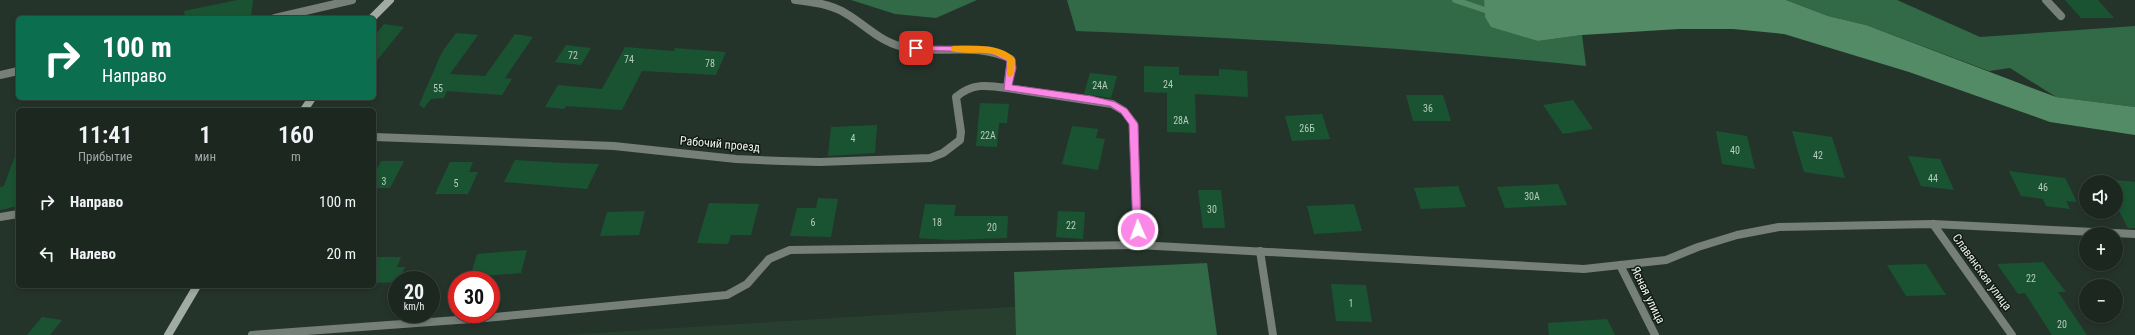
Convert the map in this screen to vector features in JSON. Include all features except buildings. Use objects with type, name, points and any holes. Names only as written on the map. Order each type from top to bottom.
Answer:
[{"type":"street","points":[[283,16],[352,0]]},
{"type":"street","points":[[374,16],[390,0]]},
{"type":"street","points":[[796,0],[816,2],[839,10],[884,39],[899,46],[916,48],[989,50],[1002,54],[1011,59],[1011,68],[1007,88],[1091,99],[1112,104],[1124,111],[1134,124],[1138,245]]},
{"type":"street","points":[[2046,0],[2061,16]]},
{"type":"street","points":[[0,74],[16,71]]},
{"type":"street","name":"Рабочий проезд","points":[[376,137],[614,146],[736,159],[782,161],[820,162],[930,158],[943,153],[960,140],[961,132],[956,96],[964,89],[976,84],[1007,88]]},
{"type":"street","points":[[0,217],[16,214]]},
{"type":"street","points":[[252,335],[485,318],[727,294],[741,289],[753,279],[768,260],[790,250],[1138,245],[1584,269],[1666,260],[1718,241],[1779,227],[1933,224],[2135,234]]},
{"type":"street","name":"Славянская улица","points":[[1933,224],[2012,335]]},
{"type":"street","points":[[1260,251],[1273,335]]},
{"type":"street","name":"Ясная улица","points":[[1620,265],[1654,335]]},
{"type":"street","points":[[168,335],[196,288]]},
{"type":"shaded area","points":[[851,0],[977,0],[936,18],[895,14]]},
{"type":"shaded area","points":[[1067,0],[1484,0],[1485,17],[1538,41],[1582,35],[1586,66],[1331,44],[1076,31]]},
{"type":"shaded area","points":[[1484,0],[1786,0],[1828,16],[1866,25],[2056,97],[2135,107],[2135,135],[2050,122],[1909,72],[1784,34],[1733,29],[1679,29],[1582,35],[1538,41],[1491,27],[1485,17]]},
{"type":"shaded area","points":[[1786,0],[1897,0],[1980,37],[2135,26],[2135,107],[2056,97],[2010,68],[1989,71],[1866,25],[1828,16]]},
{"type":"shaded area","points":[[1207,263],[1217,335],[1016,335],[1014,272]]},
{"type":"shaded area","points":[[1025,306],[1026,335],[564,335]]},
{"type":"waterway","points":[[1455,0],[1485,10]]},
{"type":"slow traffic","points":[[954,49],[989,50],[1002,54],[1011,59],[1010,74]]},
{"type":"route","points":[[916,48],[989,50],[1002,54],[1011,59],[1011,68],[1007,88],[1091,99],[1112,104],[1124,111],[1134,124],[1138,230]]}]
